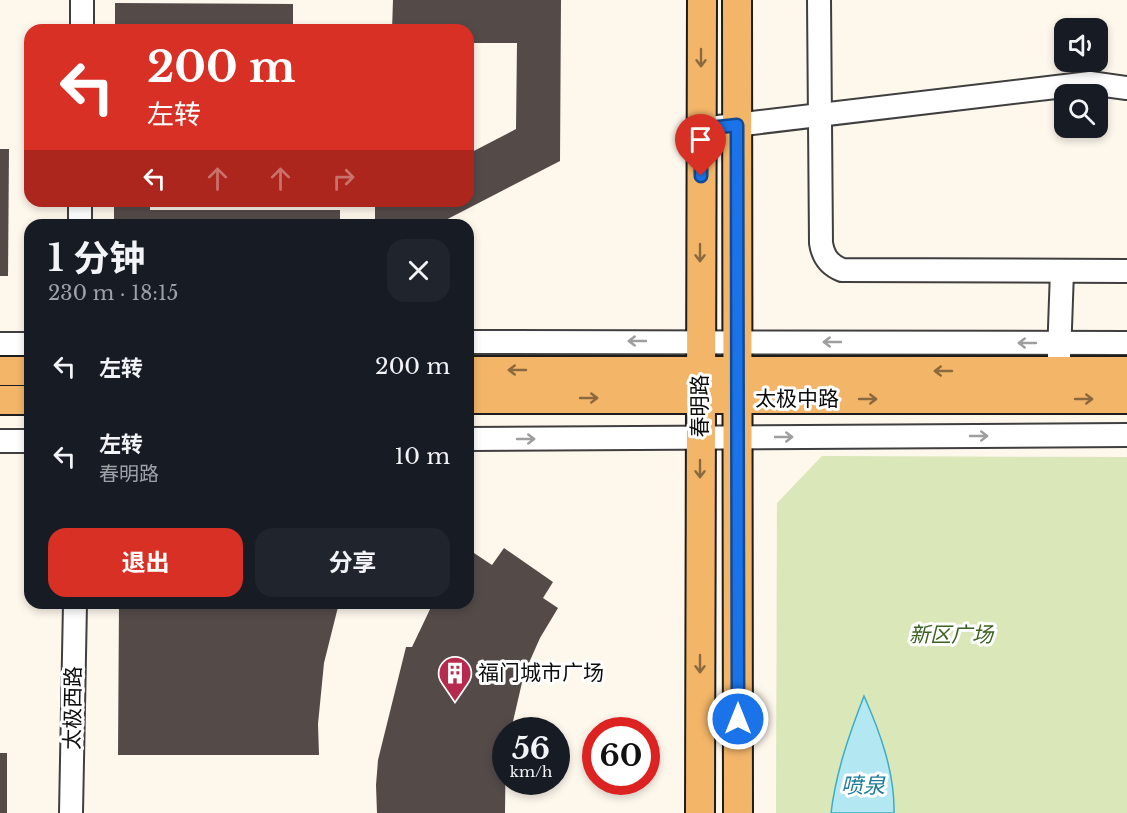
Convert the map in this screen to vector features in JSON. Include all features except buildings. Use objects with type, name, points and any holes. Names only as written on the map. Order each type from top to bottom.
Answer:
[{"type":"main road","name":"春明路","points":[[700,813],[702,0]]},
{"type":"main road","name":"春明路","points":[[737,0],[738,813]]},
{"type":"main road","name":"太极中路","points":[[474,370],[700,384],[737,398],[1127,399]]},
{"type":"main road","name":"太极中路","points":[[474,399],[700,384],[737,370],[1127,371]]},
{"type":"main road","points":[[0,371],[24,371]]},
{"type":"main road","points":[[0,400],[24,400]]},
{"type":"street","points":[[81,24],[82,0]]},
{"type":"street","points":[[819,0],[821,243],[825,256],[836,267],[842,270],[1127,271]]},
{"type":"street","points":[[701,129],[1090,83],[1127,88]]},
{"type":"street","points":[[1058,371],[1062,270]]},
{"type":"street","points":[[474,342],[1127,343]]},
{"type":"street","points":[[0,344],[24,344]]},
{"type":"street","points":[[474,439],[1127,435]]},
{"type":"street","points":[[0,441],[24,441]]},
{"type":"street","name":"太极西路","points":[[71,813],[75,609]]},
{"type":"green space","name":"新区广场","points":[[822,456],[1127,457],[1127,813],[776,813],[777,503]]},
{"type":"water","name":"喷泉","points":[[864,696],[876,724],[889,768],[894,813],[831,813],[844,754]]},
{"type":"place","name":"福门城市广场","points":[[455,702]]},
{"type":"route","points":[[701,176],[701,129],[737,125],[738,719]]}]
